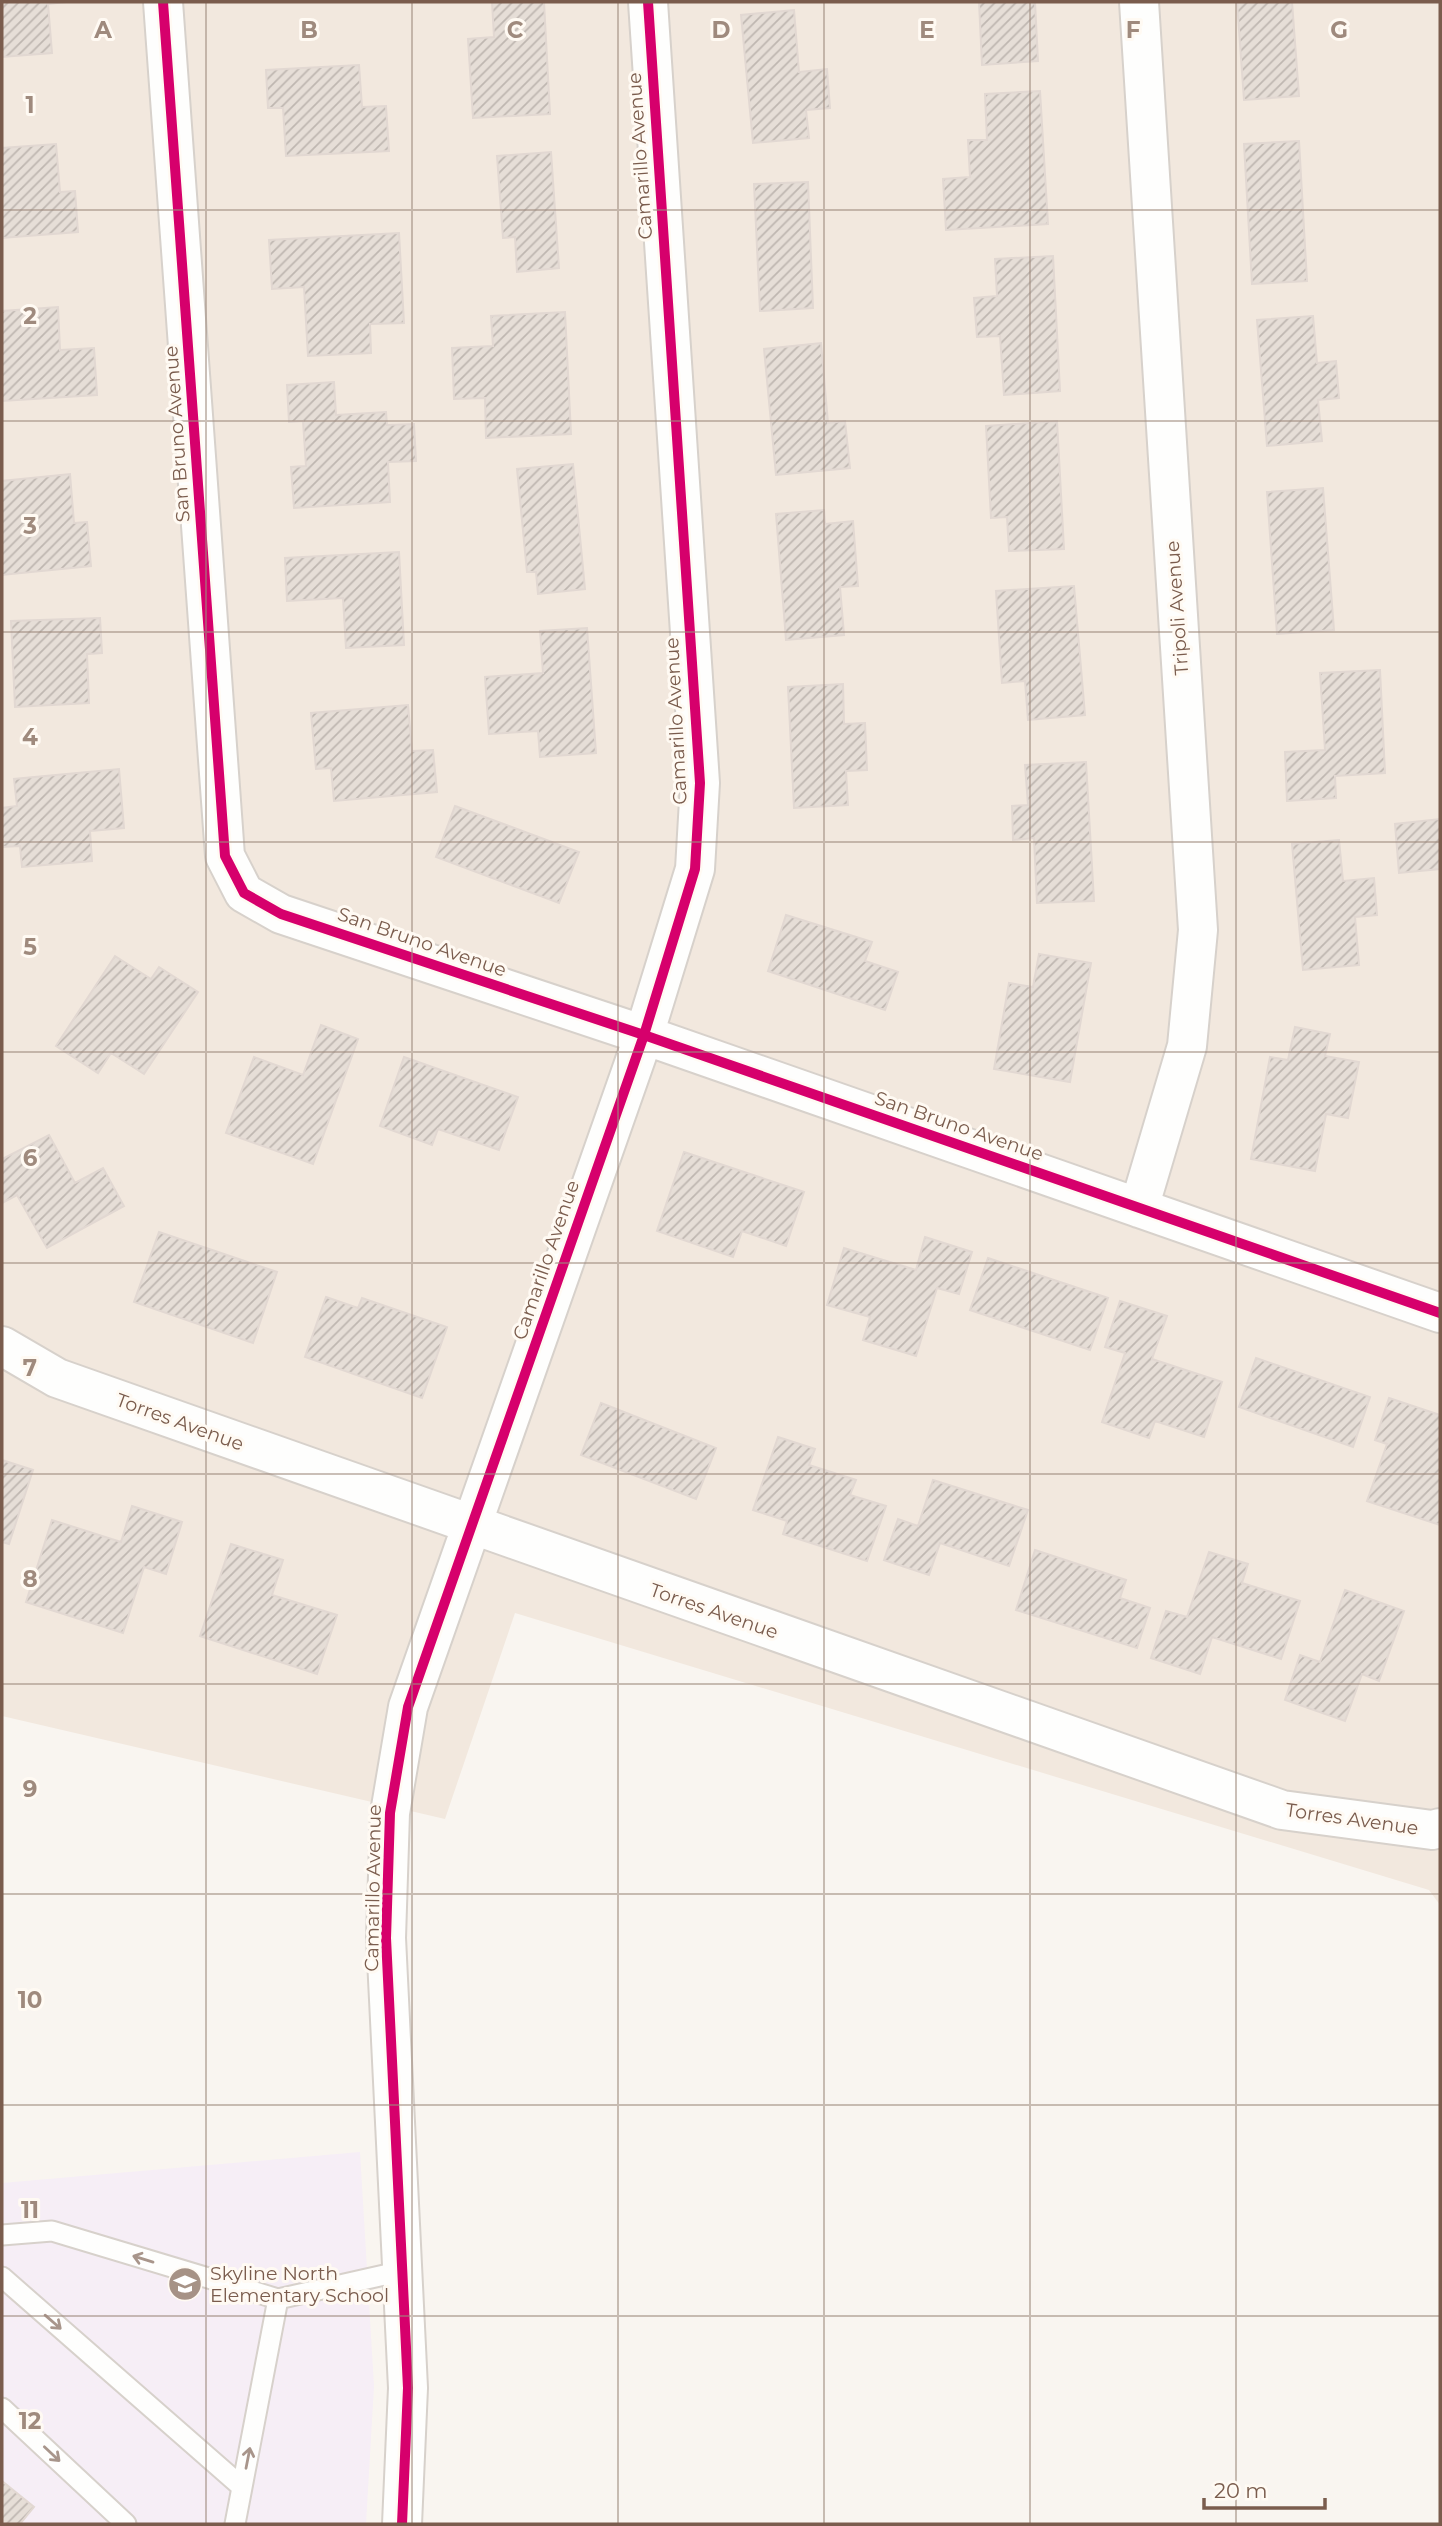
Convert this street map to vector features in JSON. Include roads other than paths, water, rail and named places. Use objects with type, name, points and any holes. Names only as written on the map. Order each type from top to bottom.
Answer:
[{"type":"street","name":"San Bruno Avenue","points":[[163,2],[225,856],[244,893],[281,914],[644,1035],[1440,1313]]},
{"type":"street","name":"Camarillo Avenue","points":[[402,2524],[408,2388],[386,1938],[390,1812],[408,1707],[644,1035],[695,869],[700,783],[648,2]]},
{"type":"street","name":"Tripoli Avenue","points":[[1139,2],[1198,930],[1187,1046],[1139,1208]]},
{"type":"street","name":"Torres Avenue","points":[[2,1346],[57,1378],[1282,1810],[1432,1830],[1440,1828]]},
{"type":"lane","points":[[2,2235],[52,2231],[278,2300],[402,2271]]},
{"type":"lane","points":[[2,2277],[242,2487]]},
{"type":"lane","points":[[234,2524],[278,2300]]},
{"type":"lane","points":[[2,2408],[126,2524]]},
{"type":"place","name":"Skyline North Elementary School","points":[[185,2284]]}]
